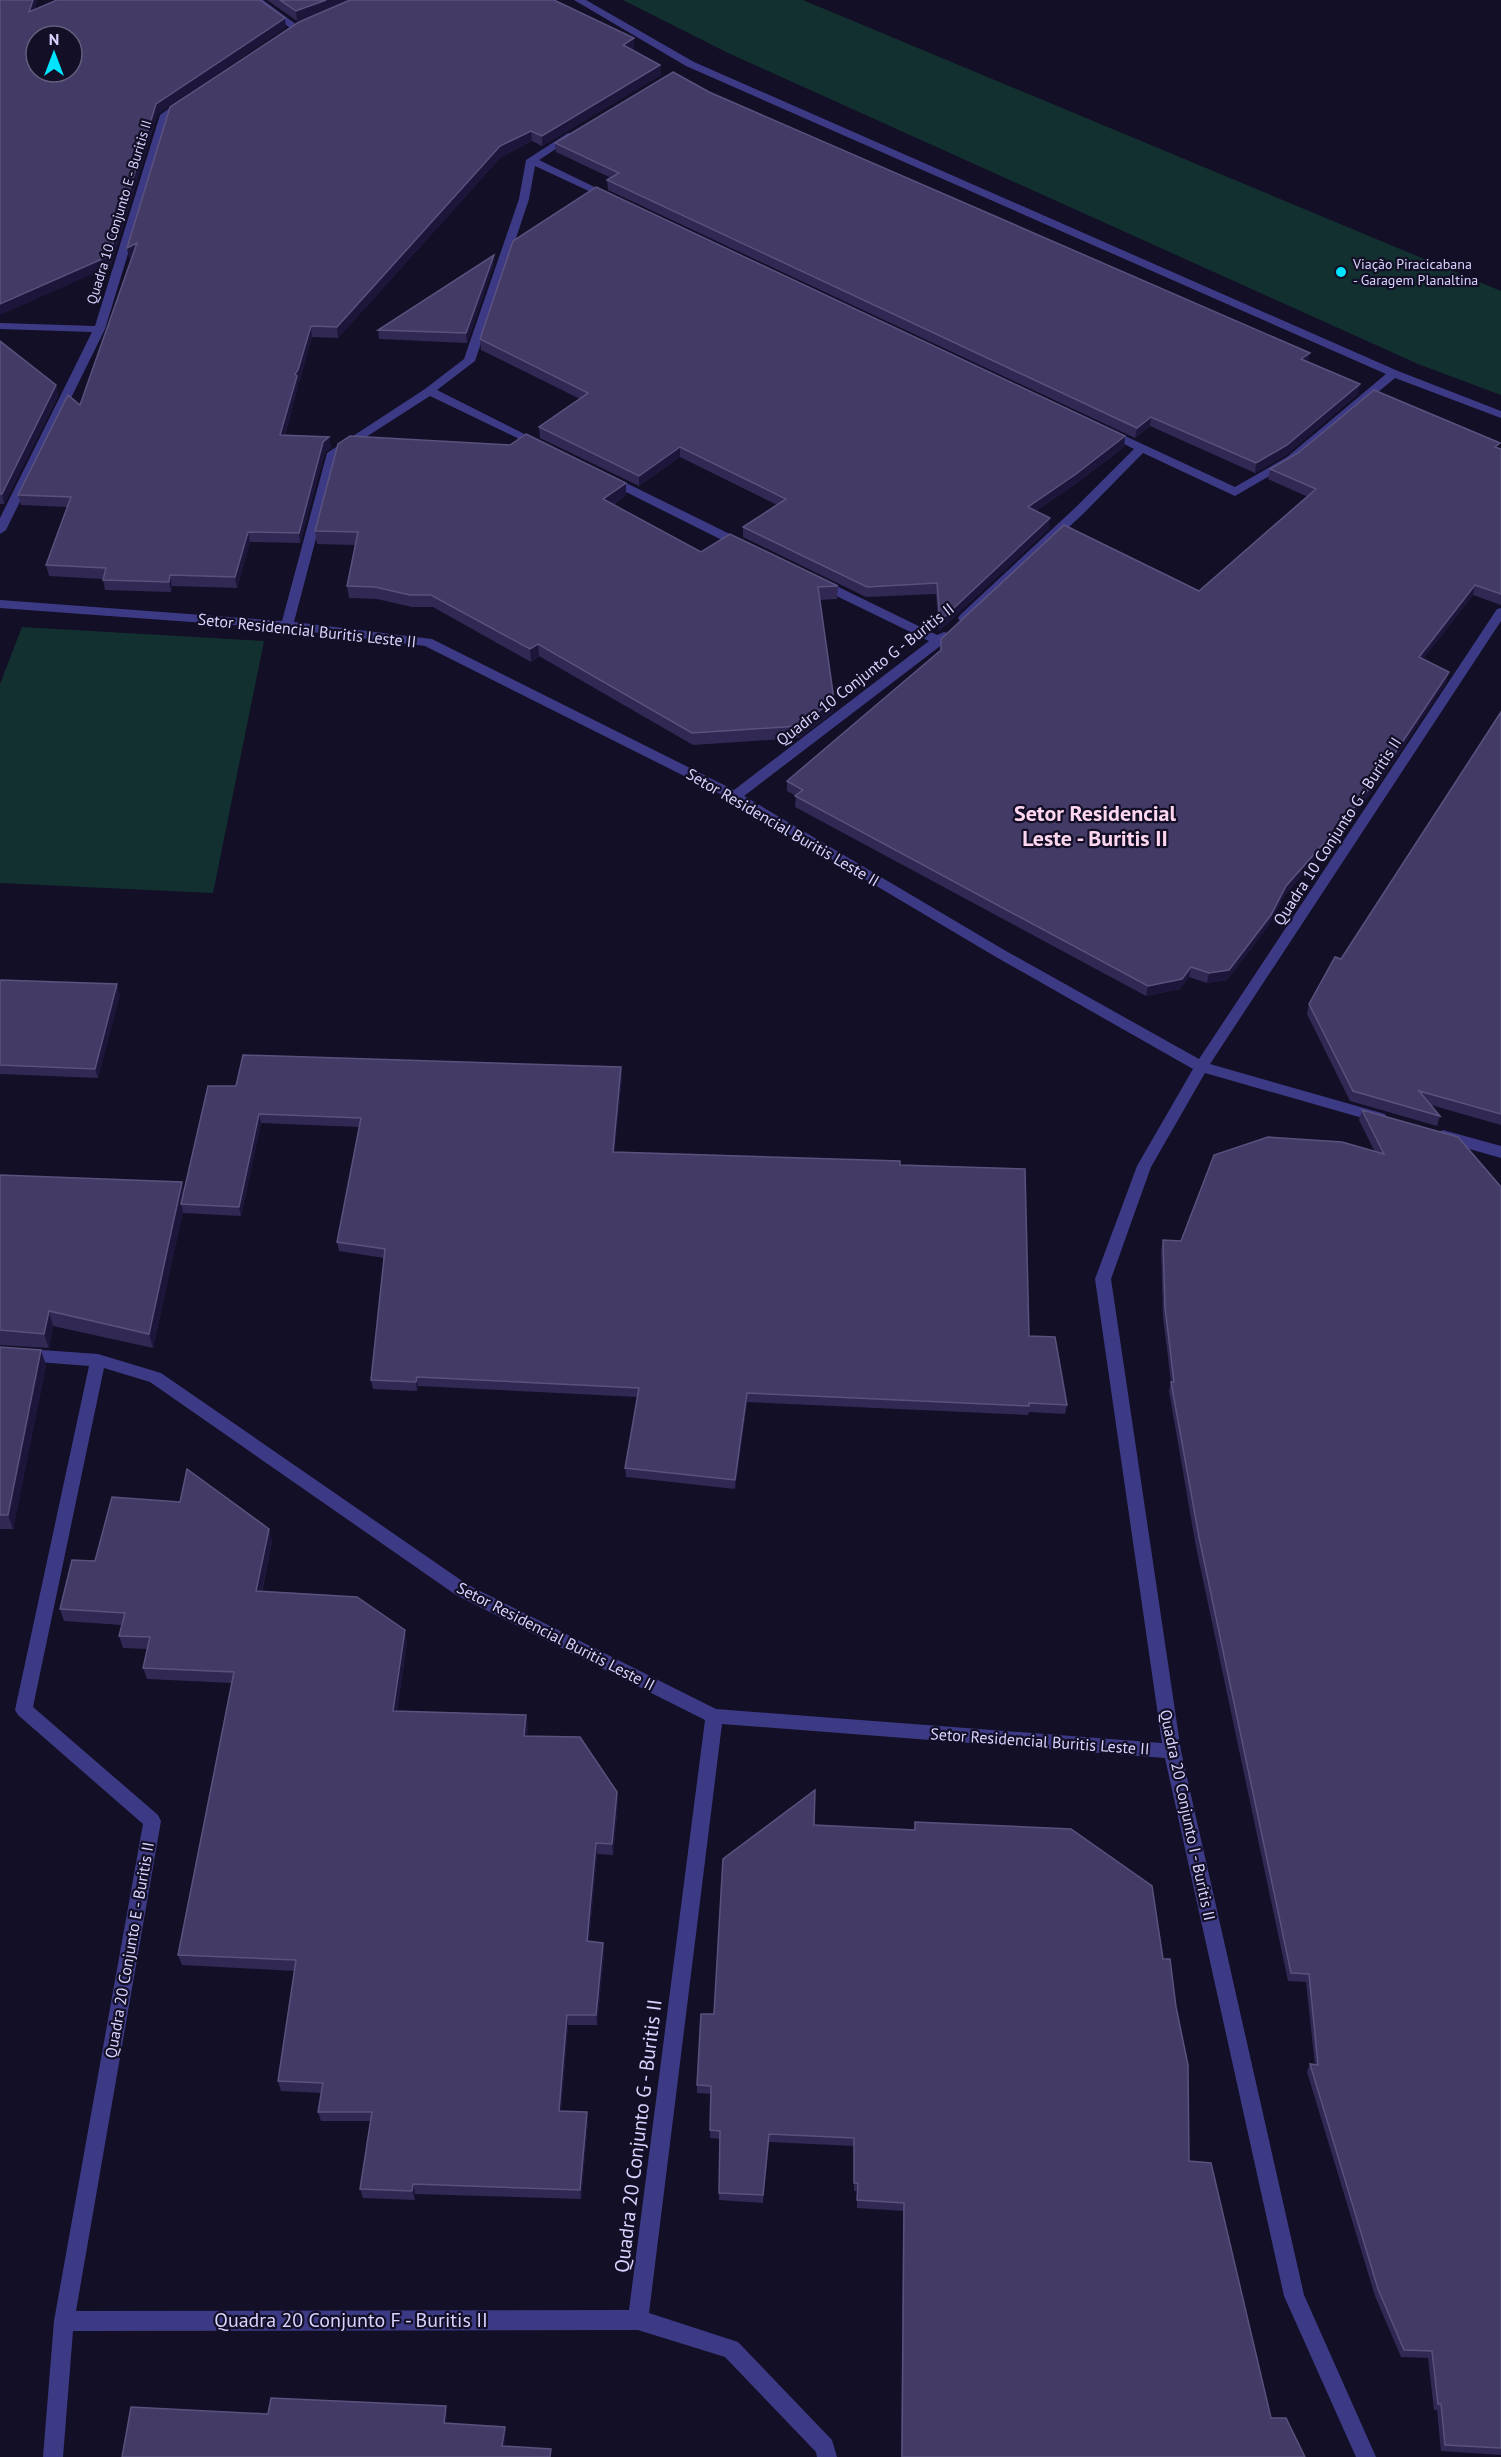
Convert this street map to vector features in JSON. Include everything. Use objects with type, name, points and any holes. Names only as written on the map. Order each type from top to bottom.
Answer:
[{"type":"street","points":[[256,0],[297,29]]},
{"type":"street","points":[[579,0],[685,67],[1394,373],[1501,415]]},
{"type":"street","name":"Quadra 10 Conjunto E - Buritis II","points":[[0,530],[99,329],[165,115],[193,97]]},
{"type":"street","points":[[287,625],[333,453],[429,391],[469,361],[524,199],[531,160],[581,130]]},
{"type":"street","points":[[531,160],[617,200]]},
{"type":"street","points":[[0,326],[99,329]]},
{"type":"street","points":[[1098,428],[1235,492],[1291,459],[1394,373]]},
{"type":"street","points":[[429,391],[557,453]]},
{"type":"street","name":"Quadra 10 Conjunto G - Buritis II","points":[[735,796],[939,641],[1080,510],[1141,448]]},
{"type":"street","points":[[599,474],[758,552]]},
{"type":"street","points":[[811,579],[939,641]]},
{"type":"street","name":"Setor Residencial Buritis Leste II","points":[[0,604],[287,625],[428,642],[735,796],[1001,954],[1201,1067],[1390,1121]]},
{"type":"street","name":"Quadra 10 Conjunto G - Buritis II","points":[[1201,1067],[1501,612]]},
{"type":"street","name":"Quadra 20 Conjunto I - Buritis II","points":[[1201,1067],[1144,1166],[1102,1279],[1172,1752],[1294,2296],[1366,2457]]},
{"type":"street","points":[[1434,1134],[1501,1152]]},
{"type":"street","name":"Setor Residencial Buritis Leste II","points":[[0,1353],[98,1360],[155,1377],[462,1590],[714,1716],[1172,1752]]},
{"type":"street","name":"Quadra 20 Conjunto E - Buritis II","points":[[52,2457],[64,2321],[152,1821],[24,1710],[98,1360]]},
{"type":"street","name":"Quadra 20 Conjunto G - Buritis II","points":[[638,2320],[714,1716]]},
{"type":"street","points":[[638,2320],[731,2349],[825,2447],[827,2457]]},
{"type":"street","name":"Quadra 20 Conjunto F - Buritis II","points":[[64,2321],[638,2320]]},
{"type":"green space","points":[[623,0],[803,0],[1501,291],[1501,395],[1418,364],[726,52]]},
{"type":"green space","points":[[22,627],[264,641],[213,893],[0,883],[0,684]]},
{"type":"building","points":[[0,0],[33,0],[29,12],[57,0],[260,0],[285,18],[156,104],[109,256],[0,304]]},
{"type":"building","points":[[280,0],[326,0],[296,11]]},
{"type":"building","points":[[350,0],[554,0],[634,38],[623,45],[660,65],[542,136],[531,131],[500,146],[337,327],[311,326],[295,374],[297,376],[280,435],[329,437],[323,442],[299,533],[248,532],[235,577],[170,575],[169,582],[103,580],[106,568],[46,565],[71,497],[18,495],[68,395],[80,405],[137,243],[127,248],[170,107],[299,22]]},
{"type":"building","points":[[673,72],[709,92],[1310,353],[1301,359],[1360,384],[1287,445],[1256,463],[1151,417],[1137,428],[607,180],[619,173],[555,143]]},
{"type":"building","points":[[596,187],[1125,436],[1028,507],[1050,518],[940,621],[937,583],[867,587],[743,527],[786,499],[680,447],[639,476],[539,427],[588,393],[480,339],[513,241]]},
{"type":"building","points":[[494,255],[466,333],[378,330]]},
{"type":"building","points":[[0,341],[56,385],[2,494],[0,494]]},
{"type":"building","points":[[1374,390],[1500,443],[1495,447],[1501,449],[1501,594],[1475,585],[1419,657],[1449,672],[1383,771],[1346,818],[1286,886],[1271,915],[1229,970],[1209,973],[1191,967],[1182,979],[1148,986],[795,796],[803,790],[787,781],[941,650],[941,639],[1064,525],[1199,591],[1316,489],[1270,469],[1298,453]]},
{"type":"building","points":[[526,434],[626,483],[603,499],[701,552],[730,534],[838,586],[818,587],[834,700],[799,726],[692,733],[538,644],[530,649],[431,595],[410,595],[375,587],[347,586],[358,532],[315,531],[338,444],[350,436],[510,445]]},
{"type":"building","points":[[1501,712],[1501,1114],[1419,1091],[1440,1116],[1353,1091],[1309,1004],[1335,957],[1341,959]]},
{"type":"building","points":[[1,980],[117,984],[95,1069],[0,1065]]},
{"type":"building","points":[[243,1055],[621,1067],[613,1152],[900,1161],[900,1165],[1025,1169],[1029,1336],[1055,1337],[1067,1405],[1029,1403],[1029,1406],[747,1393],[735,1480],[625,1468],[639,1388],[417,1377],[416,1382],[371,1380],[385,1249],[337,1242],[361,1118],[259,1114],[239,1207],[181,1204],[208,1086],[236,1086]]},
{"type":"building","points":[[1362,1110],[1458,1137],[1501,1187],[1501,2448],[1445,2445],[1432,2351],[1404,2350],[1378,2289],[1310,2064],[1318,2065],[1309,1974],[1291,1973],[1199,1537],[1171,1382],[1174,1382],[1165,1307],[1163,1240],[1181,1241],[1214,1155],[1268,1137],[1342,1142],[1384,1154]]},
{"type":"building","points":[[0,1175],[182,1182],[149,1334],[49,1311],[44,1334],[0,1330]]},
{"type":"building","points":[[0,1347],[41,1350],[8,1515],[0,1515]]},
{"type":"building","points":[[187,1469],[269,1529],[256,1591],[357,1597],[405,1630],[393,1711],[526,1715],[524,1736],[580,1737],[617,1792],[612,1844],[596,1843],[587,1941],[603,1943],[596,2015],[567,2015],[559,2111],[587,2112],[580,2190],[413,2184],[412,2191],[360,2189],[372,2112],[318,2112],[323,2083],[278,2081],[296,1960],[178,1955],[234,1672],[143,1668],[150,1637],[119,1636],[125,1613],[60,1609],[72,1560],[95,1561],[112,1497],[180,1502]]},
{"type":"building","points":[[815,1790],[814,1825],[915,1830],[915,1822],[1071,1829],[1152,1886],[1163,1959],[1170,1959],[1176,2007],[1188,2065],[1189,2161],[1211,2163],[1271,2418],[1286,2418],[1305,2457],[902,2457],[904,2203],[857,2200],[858,2183],[854,2183],[854,2138],[769,2134],[763,2195],[719,2193],[720,2131],[710,2130],[711,2086],[697,2085],[701,2014],[714,2014],[723,1859]]},
{"type":"building","points":[[271,2398],[446,2406],[444,2423],[505,2427],[502,2446],[551,2449],[550,2457],[122,2457],[131,2407],[268,2414]]},
{"type":"place","name":"Viação Piracicabana - Garagem Planaltina","points":[[1341,272]]},
{"type":"district","name":"Setor Residencial Leste - Buritis II","points":[[1095,826]]}]
